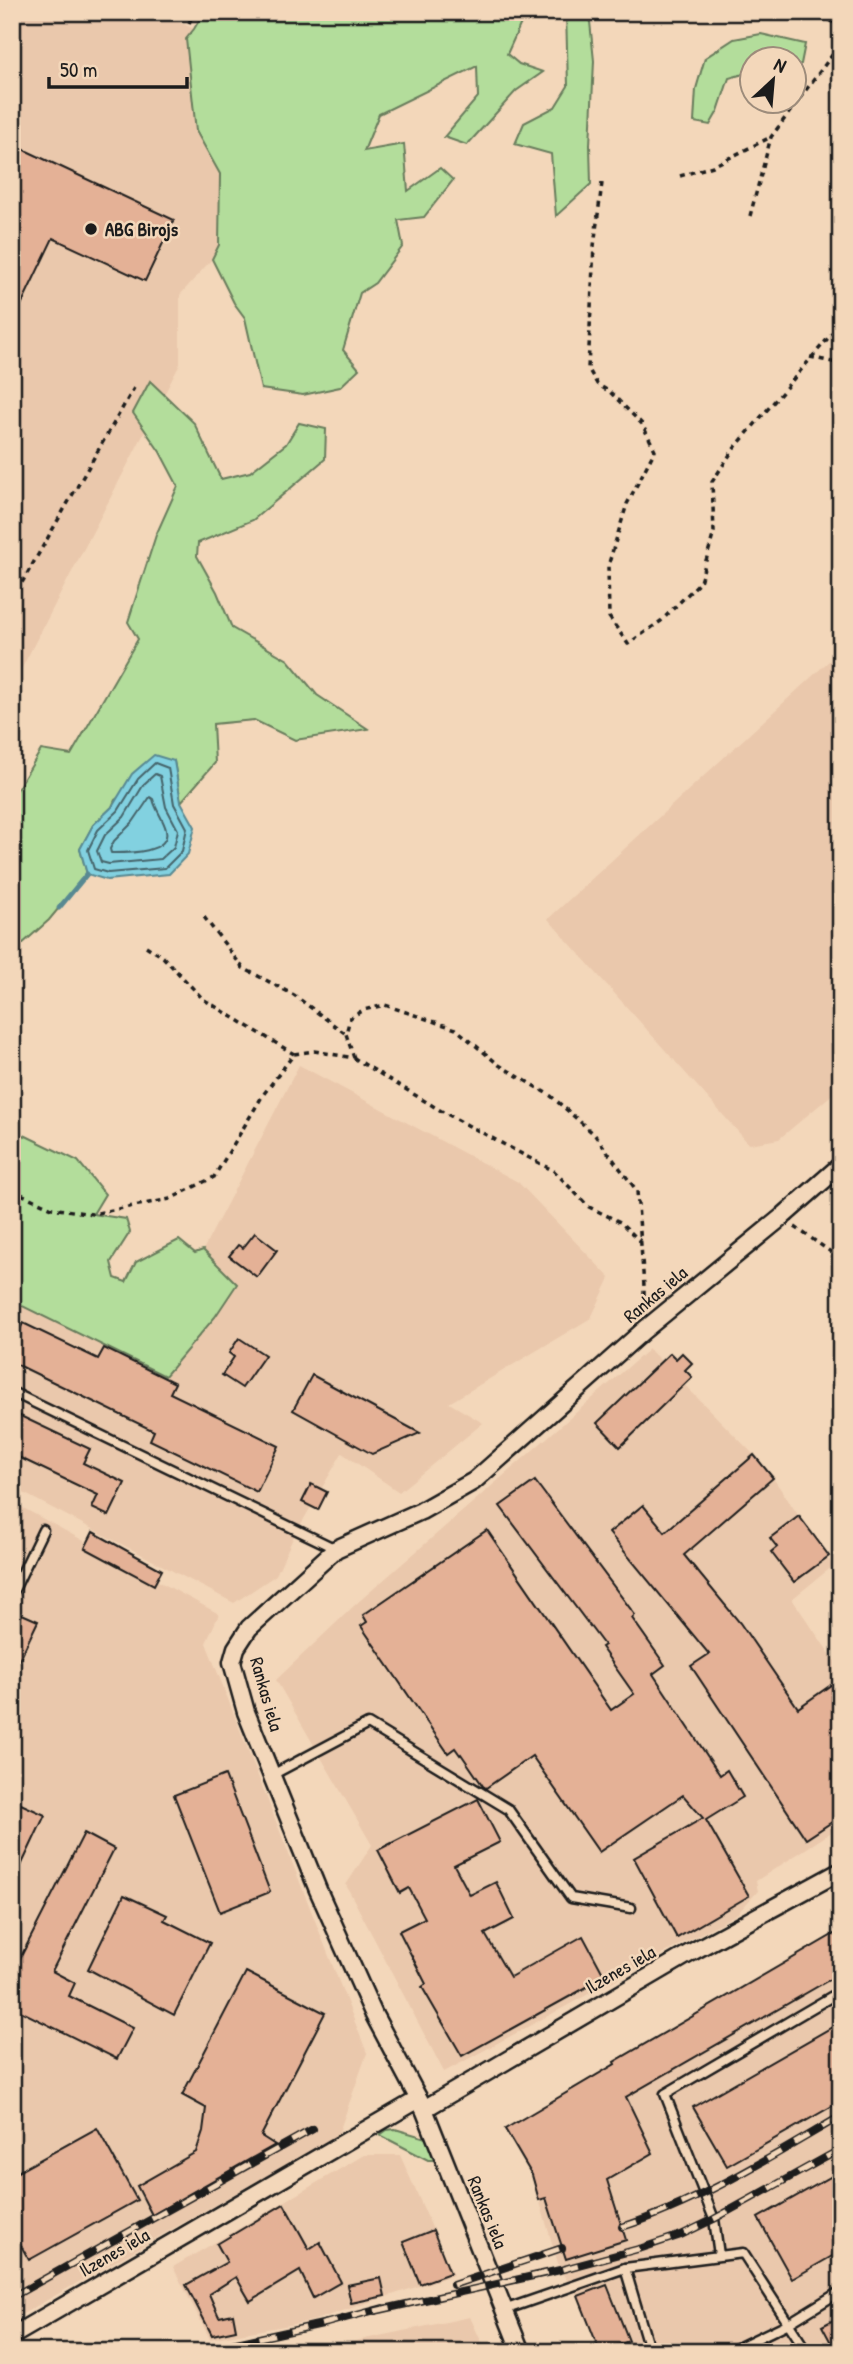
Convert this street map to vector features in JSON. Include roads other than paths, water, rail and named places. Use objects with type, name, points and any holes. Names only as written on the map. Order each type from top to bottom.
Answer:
[{"type":"street","name":"Rankas iela","points":[[521,2352],[421,2104],[374,2015],[318,1890],[246,1712],[232,1662],[236,1648],[249,1628],[336,1549],[421,1511],[474,1481],[643,1331],[841,1165]]},
{"type":"street","name":"Ilzenes iela","points":[[12,2336],[690,1952],[841,1871]]},
{"type":"lane","points":[[12,1392],[336,1549]]},
{"type":"lane","points":[[12,1594],[43,1530]]},
{"type":"lane","points":[[272,1775],[368,1724],[508,1809],[571,1898],[631,1908]]},
{"type":"lane","points":[[719,2255],[714,2219],[665,2094],[841,1991]]},
{"type":"lane","points":[[504,2310],[625,2267],[743,2253],[807,2352]]},
{"type":"lane","points":[[625,2267],[650,2352]]},
{"type":"lane","points":[[729,2352],[789,2323],[841,2291]]},
{"type":"water","points":[[154,755],[174,761],[181,802],[195,827],[188,854],[169,874],[107,880],[87,874],[80,849],[93,825],[112,807],[132,774]]},
{"type":"waterway","points":[[59,908],[87,874]]},
{"type":"railway","points":[[622,2227],[707,2192],[841,2116]]},
{"type":"railway","points":[[12,2297],[313,2129]]},
{"type":"railway","points":[[375,2311],[560,2270],[681,2235],[841,2149]]},
{"type":"railway","points":[[453,2285],[562,2248]]},
{"type":"railway","points":[[196,2352],[383,2308]]},
{"type":"place","name":"ABG Birojs","points":[[91,229]]}]
